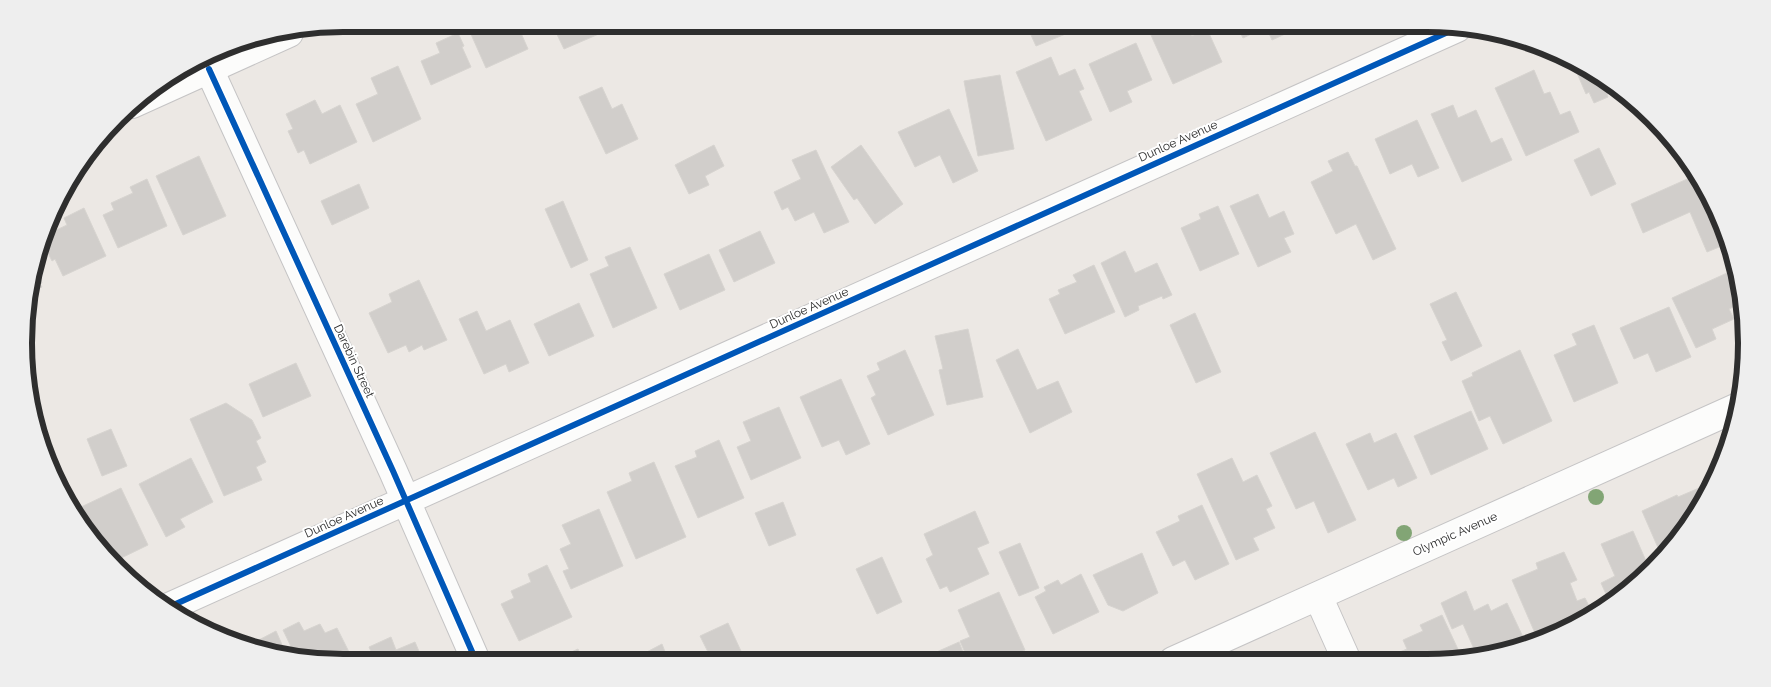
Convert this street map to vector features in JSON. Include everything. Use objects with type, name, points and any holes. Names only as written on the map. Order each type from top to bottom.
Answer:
[{"type":"street","name":"Dunloe Avenue","points":[[175,604],[1446,33]]},
{"type":"street","points":[[166,89],[272,41]]},
{"type":"street","name":"Darebin Street","points":[[209,69],[473,654]]},
{"type":"street","name":"Olympic Avenue","points":[[1188,654],[1732,410]]},
{"type":"street","points":[[1318,596],[1344,654]]},
{"type":"building","points":[[470,32],[521,32],[528,49],[486,68]]},
{"type":"building","points":[[556,32],[603,32],[564,49]]},
{"type":"building","points":[[1030,32],[1068,33],[1036,46]]},
{"type":"building","points":[[1150,32],[1190,32],[1192,36],[1201,32],[1208,32],[1222,62],[1173,84]]},
{"type":"building","points":[[1240,32],[1256,32],[1243,38]]},
{"type":"building","points":[[1268,32],[1289,32],[1272,40]]},
{"type":"building","points":[[458,33],[471,67],[431,85],[421,61],[440,53],[436,43]]},
{"type":"building","points":[[1136,43],[1152,80],[1127,91],[1132,102],[1110,112],[1089,64]]},
{"type":"building","points":[[1051,57],[1059,76],[1075,69],[1084,89],[1079,91],[1092,120],[1046,141],[1016,72]]},
{"type":"building","points":[[398,66],[421,119],[373,142],[356,104],[378,94],[371,78]]},
{"type":"building","points":[[1534,70],[1544,94],[1550,92],[1560,115],[1570,111],[1579,132],[1526,156],[1495,88]]},
{"type":"building","points":[[1576,70],[1611,92],[1607,94],[1608,97],[1594,103],[1589,92],[1586,94]]},
{"type":"building","points":[[1000,75],[1014,149],[978,156],[964,81]]},
{"type":"building","points":[[602,87],[612,109],[622,104],[638,139],[606,154],[579,97]]},
{"type":"building","points":[[315,100],[322,114],[340,105],[357,142],[310,164],[304,150],[298,153],[288,131],[293,129],[286,114]]},
{"type":"building","points":[[1453,105],[1458,118],[1476,110],[1491,143],[1502,138],[1512,160],[1462,182],[1431,114]]},
{"type":"building","points":[[949,109],[978,171],[953,183],[940,155],[915,167],[898,132]]},
{"type":"building","points":[[1417,120],[1439,168],[1418,177],[1412,164],[1390,174],[1375,139]]},
{"type":"building","points":[[714,145],[724,166],[705,176],[709,185],[689,194],[675,165]]},
{"type":"building","points":[[861,145],[903,204],[875,224],[857,198],[854,200],[831,167]]},
{"type":"building","points":[[1599,148],[1616,184],[1591,196],[1574,160]]},
{"type":"building","points":[[816,150],[849,222],[824,233],[814,212],[795,221],[788,207],[782,210],[774,192],[801,179],[792,160]]},
{"type":"building","points":[[1348,152],[1355,166],[1357,166],[1396,249],[1373,260],[1356,224],[1336,234],[1311,182],[1333,171],[1328,161]]},
{"type":"building","points":[[199,156],[226,216],[183,235],[156,176]]},
{"type":"building","points":[[1690,178],[1714,222],[1723,246],[1707,252],[1690,212],[1643,233],[1631,204]]},
{"type":"building","points":[[147,179],[167,226],[118,248],[103,215],[114,210],[111,203],[133,193],[130,187]]},
{"type":"building","points":[[359,184],[369,208],[332,225],[321,201]]},
{"type":"building","points":[[1258,194],[1269,218],[1284,211],[1294,234],[1284,238],[1291,252],[1258,267],[1230,206]]},
{"type":"building","points":[[563,201],[588,260],[571,268],[545,209]]},
{"type":"building","points":[[1218,206],[1239,254],[1200,271],[1181,228],[1201,219],[1199,214]]},
{"type":"building","points":[[84,208],[106,256],[63,276],[55,259],[52,261],[47,251],[53,231],[67,225],[64,218]]},
{"type":"building","points":[[760,231],[775,263],[734,282],[719,250]]},
{"type":"building","points":[[630,247],[657,308],[613,328],[590,274],[609,266],[605,257]]},
{"type":"building","points":[[1125,251],[1135,273],[1157,263],[1172,295],[1163,299],[1162,296],[1138,306],[1139,310],[1125,317],[1101,263]]},
{"type":"building","points":[[709,254],[725,290],[680,310],[664,274]]},
{"type":"building","points":[[1094,265],[1115,312],[1065,334],[1049,299],[1060,294],[1058,290],[1077,282],[1073,275]]},
{"type":"building","points":[[1727,273],[1734,287],[1736,305],[1729,309],[1734,319],[1712,329],[1716,339],[1696,348],[1672,298]]},
{"type":"building","points":[[40,277],[42,283],[40,284],[42,287],[37,289]]},
{"type":"building","points":[[419,280],[447,340],[424,350],[422,345],[409,352],[406,345],[388,353],[369,313],[392,302],[389,294]]},
{"type":"building","points":[[1456,292],[1482,346],[1451,361],[1442,342],[1447,340],[1430,304]]},
{"type":"building","points":[[579,303],[594,336],[549,356],[534,324]]},
{"type":"building","points":[[1669,307],[1691,357],[1656,372],[1648,353],[1634,359],[1620,328]]},
{"type":"building","points":[[477,311],[486,331],[510,320],[529,363],[509,372],[506,364],[484,374],[459,319]]},
{"type":"building","points":[[1195,313],[1221,372],[1196,383],[1170,325]]},
{"type":"building","points":[[1594,325],[1618,383],[1574,402],[1554,355],[1577,345],[1572,334]]},
{"type":"building","points":[[968,329],[983,397],[947,405],[939,370],[943,369],[935,336]]},
{"type":"building","points":[[1018,349],[1037,390],[1058,381],[1072,412],[1030,433],[996,360]]},
{"type":"building","points":[[905,350],[934,415],[888,435],[871,398],[876,395],[867,376],[880,370],[877,363]]},
{"type":"building","points":[[1520,350],[1552,421],[1503,444],[1490,416],[1479,421],[1462,381],[1473,376],[1472,373]]},
{"type":"building","points":[[296,363],[311,396],[263,417],[249,384]]},
{"type":"building","points":[[841,379],[870,444],[846,455],[839,440],[822,447],[800,397]]},
{"type":"building","points":[[226,403],[252,420],[261,438],[256,441],[266,462],[256,467],[262,480],[224,496],[190,419]]},
{"type":"building","points":[[779,407],[801,458],[751,480],[737,447],[751,441],[743,422]]},
{"type":"building","points":[[1471,411],[1488,449],[1431,475],[1414,436]]},
{"type":"building","points":[[111,429],[127,466],[102,476],[87,439]]},
{"type":"building","points":[[1315,432],[1356,520],[1328,533],[1314,501],[1296,509],[1270,453]]},
{"type":"building","points":[[1370,433],[1374,443],[1396,433],[1417,478],[1398,487],[1394,478],[1368,490],[1346,444]]},
{"type":"building","points":[[719,440],[744,498],[698,518],[675,466],[697,457],[695,451]]},
{"type":"building","points":[[191,458],[213,502],[180,519],[185,527],[166,537],[139,484]]},
{"type":"building","points":[[1232,458],[1243,482],[1257,475],[1272,506],[1266,509],[1275,528],[1253,538],[1259,550],[1236,560],[1197,474]]},
{"type":"building","points":[[654,462],[686,537],[636,559],[607,492],[632,481],[629,473]]},
{"type":"building","points":[[1703,486],[1686,516],[1659,550],[1642,511],[1677,495],[1678,497]]},
{"type":"building","points":[[121,488],[148,545],[120,559],[97,533],[80,508]]},
{"type":"building","points":[[783,502],[796,535],[769,546],[755,513]]},
{"type":"building","points":[[1202,505],[1229,564],[1195,580],[1185,560],[1173,566],[1156,532],[1180,521],[1178,516]]},
{"type":"building","points":[[599,509],[623,566],[571,589],[563,571],[569,569],[560,549],[571,544],[562,525]]},
{"type":"building","points":[[975,511],[989,543],[977,548],[989,574],[950,592],[947,586],[940,589],[926,559],[933,555],[924,534]]},
{"type":"building","points":[[1633,531],[1647,563],[1633,577],[1607,597],[1601,583],[1615,576],[1601,544]]},
{"type":"building","points":[[1020,543],[1039,588],[1019,596],[999,552]]},
{"type":"building","points":[[1564,552],[1577,580],[1570,583],[1577,601],[1585,598],[1590,608],[1536,635],[1512,580],[1538,569],[1536,563]]},
{"type":"building","points":[[1142,553],[1158,593],[1123,611],[1108,605],[1093,575]]},
{"type":"building","points":[[882,557],[902,602],[877,614],[856,569]]},
{"type":"building","points":[[547,565],[572,617],[519,641],[501,604],[514,598],[511,591],[531,582],[528,574]]},
{"type":"building","points":[[1081,574],[1099,612],[1053,634],[1035,597],[1046,591],[1044,587],[1058,580],[1061,585]]},
{"type":"building","points":[[1466,591],[1474,611],[1488,604],[1491,611],[1507,603],[1523,637],[1508,644],[1475,651],[1463,624],[1452,629],[1441,603]]},
{"type":"building","points":[[999,592],[1025,650],[1017,654],[966,654],[960,641],[970,637],[958,610]]},
{"type":"building","points":[[1442,615],[1460,653],[1395,654],[1407,649],[1403,640],[1423,631],[1420,625]]},
{"type":"building","points":[[299,622],[304,631],[320,624],[325,633],[337,628],[349,652],[343,654],[323,654],[293,650],[283,630]]},
{"type":"building","points":[[728,623],[742,654],[709,654],[700,636]]},
{"type":"building","points":[[276,631],[284,649],[263,644],[256,642]]},
{"type":"building","points":[[391,637],[396,650],[415,642],[420,654],[372,654],[369,647]]},
{"type":"building","points":[[959,642],[964,654],[932,654]]},
{"type":"building","points":[[662,644],[666,654],[643,654]]},
{"type":"building","points":[[578,649],[580,654],[567,654]]},
{"type":"cycle path","points":[[175,604],[1446,33]]},
{"type":"cycle path","points":[[209,69],[393,471],[473,654]]}]
